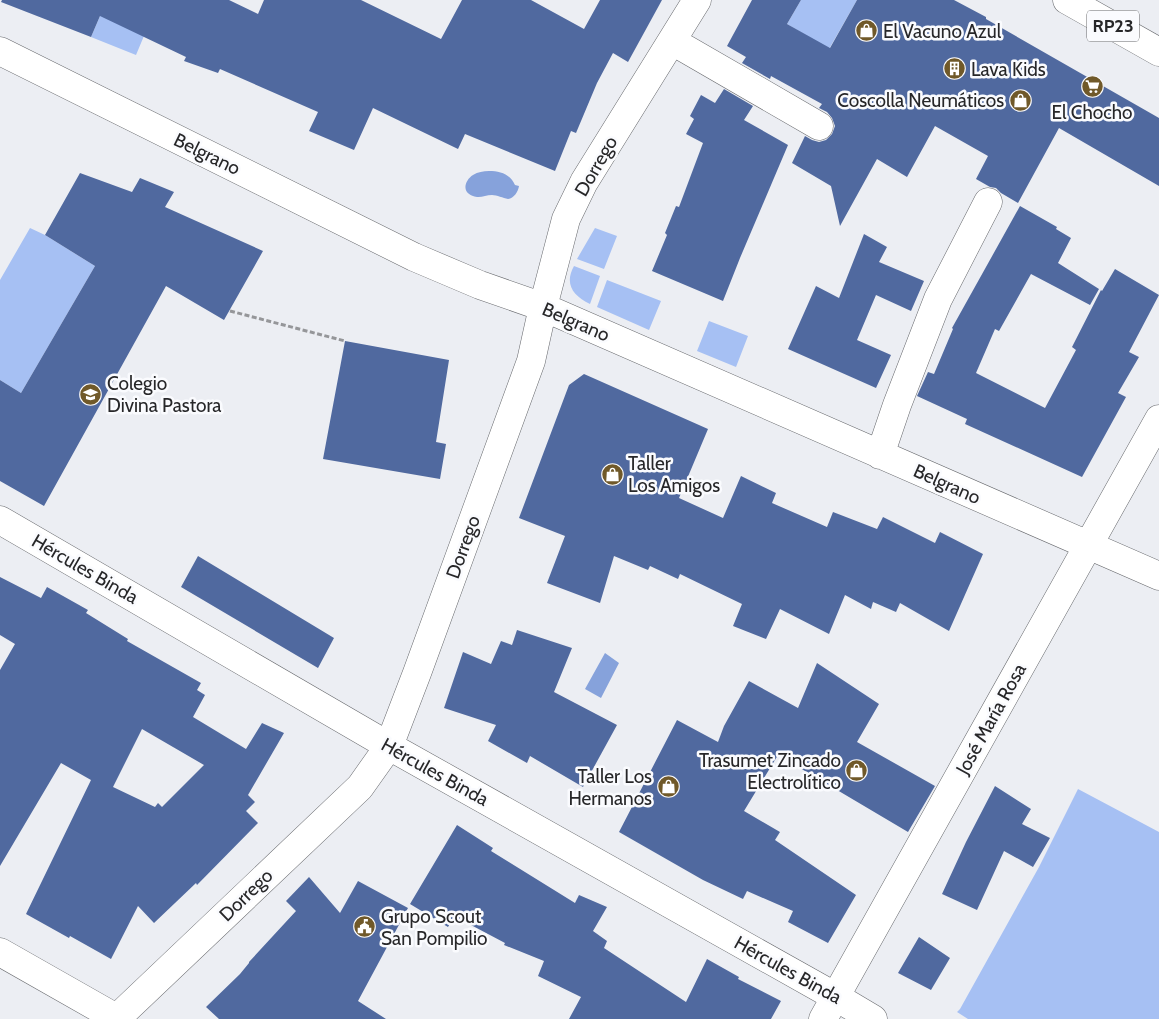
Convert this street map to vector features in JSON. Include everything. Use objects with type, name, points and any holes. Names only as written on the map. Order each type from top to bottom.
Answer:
[{"type":"street","name":"Dorrego","points":[[117,1019],[360,787],[389,746],[531,361],[566,219],[584,182],[697,0]]},
{"type":"street","name":"RP23","points":[[1067,0],[1159,52]]},
{"type":"street","points":[[672,41],[819,126]]},
{"type":"street","name":"Belgrano","points":[[0,51],[414,257],[480,285],[543,307],[1159,576]]},
{"type":"street","points":[[880,455],[938,299],[988,202]]},
{"type":"street","name":"José María Rosa","points":[[830,1008],[1159,418]]},
{"type":"street","name":"Hércules Binda","points":[[0,520],[389,746],[830,1008],[873,1019]]},
{"type":"street","points":[[0,952],[117,1019]]},
{"type":"path","points":[[230,310],[345,341]]},
{"type":"shaded area","points":[[107,0],[159,0],[136,55],[91,37]]},
{"type":"shaded area","points":[[801,0],[857,0],[829,49],[787,24]]},
{"type":"shaded area","points":[[489,171],[504,174],[515,185],[519,186],[514,196],[508,199],[496,195],[478,197],[467,192],[466,183],[470,177],[479,172]]},
{"type":"shaded area","points":[[30,228],[45,235],[95,266],[21,393],[0,380],[0,280]]},
{"type":"shaded area","points":[[595,228],[617,236],[604,269],[577,259]]},
{"type":"shaded area","points":[[574,266],[600,276],[590,304],[579,297],[572,289],[570,278]]},
{"type":"shaded area","points":[[607,280],[661,301],[649,330],[597,307]]},
{"type":"shaded area","points":[[709,321],[748,336],[736,367],[697,351]]},
{"type":"shaded area","points":[[605,653],[619,663],[601,698],[585,689]]},
{"type":"shaded area","points":[[1078,789],[1159,832],[1159,1019],[968,1019],[957,1012],[1039,867]]},
{"type":"building","points":[[2,0],[229,0],[258,14],[264,0],[361,0],[441,39],[462,0],[531,0],[584,29],[600,0],[662,0],[628,62],[613,53],[597,83],[576,133],[571,131],[555,171],[465,134],[458,149],[373,108],[354,150],[309,131],[318,112],[220,69],[218,73],[184,61],[186,57],[100,16],[91,37],[1,2]]},
{"type":"building","points":[[752,0],[801,0],[787,24],[830,48],[857,0],[954,0],[1159,118],[1159,186],[1059,128],[1018,203],[996,188],[990,187],[976,179],[988,156],[935,126],[907,177],[877,159],[840,226],[831,186],[792,163],[805,136],[819,142],[826,140],[832,134],[835,126],[832,118],[827,112],[819,108],[822,104],[771,76],[770,79],[742,63],[746,57],[727,46]]},
{"type":"building","points":[[724,89],[753,106],[744,120],[788,145],[723,301],[652,271],[667,235],[665,233],[676,206],[679,207],[703,143],[686,134],[694,119],[690,116],[701,95],[715,103]]},
{"type":"building","points":[[80,173],[132,192],[140,178],[174,192],[165,207],[263,251],[224,320],[166,286],[44,506],[0,481],[0,380],[21,393],[95,266],[45,235]]},
{"type":"building","points":[[1020,206],[1057,227],[1056,229],[1071,238],[1058,263],[1099,289],[1090,305],[1031,274],[999,331],[995,329],[976,373],[1045,408],[1076,350],[1072,347],[1101,290],[1115,269],[1159,295],[1129,352],[1139,357],[1118,393],[1126,397],[1082,477],[965,424],[967,419],[917,396],[928,372],[934,374],[952,328]]},
{"type":"building","points":[[864,234],[887,247],[879,262],[924,281],[911,311],[876,295],[857,340],[891,355],[876,388],[788,349],[816,286],[839,298]]},
{"type":"building","points":[[345,341],[449,360],[436,442],[446,444],[440,479],[323,459]]},
{"type":"building","points":[[584,374],[708,429],[679,498],[723,518],[741,476],[776,493],[772,503],[827,527],[833,512],[877,529],[883,517],[935,543],[940,532],[983,554],[949,631],[900,603],[896,612],[873,602],[871,609],[845,595],[829,634],[780,609],[766,639],[733,626],[742,604],[680,574],[678,579],[650,566],[648,570],[614,556],[600,603],[547,583],[565,536],[519,518],[569,385]]},
{"type":"building","points":[[198,556],[334,638],[318,668],[181,587]]},
{"type":"building","points":[[0,577],[41,598],[47,587],[88,610],[86,613],[128,639],[127,641],[201,683],[197,690],[205,695],[193,717],[246,749],[262,723],[284,733],[248,795],[255,802],[246,811],[258,823],[197,885],[196,883],[154,923],[138,906],[111,959],[26,914],[91,780],[61,763],[0,866],[0,670],[15,644],[0,635]],"holes":[[[142,729],[204,765],[162,807],[158,803],[155,807],[113,787]]]},
{"type":"building","points":[[517,630],[572,648],[554,692],[617,725],[583,787],[530,756],[527,763],[488,741],[496,725],[444,708],[463,652],[491,664],[501,641],[512,645]]},
{"type":"building","points":[[817,663],[879,704],[857,742],[935,786],[908,832],[778,755],[744,811],[780,832],[775,840],[856,895],[828,943],[788,922],[793,911],[747,891],[743,899],[703,880],[619,832],[677,720],[718,742],[724,726],[749,681],[798,708]]},
{"type":"building","points":[[995,786],[1031,809],[1022,824],[1050,838],[1033,867],[1004,851],[977,910],[942,894]]},
{"type":"building","points":[[457,825],[493,848],[491,851],[575,903],[579,895],[607,907],[593,931],[607,941],[604,948],[686,1002],[707,959],[739,977],[738,979],[781,1001],[771,1019],[569,1019],[581,997],[538,976],[544,961],[504,945],[505,943],[454,916],[448,927],[410,904]]},
{"type":"building","points":[[309,877],[340,913],[358,881],[408,908],[358,1001],[386,1019],[219,1019],[206,1007],[240,974],[296,911],[286,901]]},
{"type":"building","points":[[919,937],[950,958],[931,990],[898,973]]},
{"type":"place","name":"El Vacuno Azul","points":[[867,31]]},
{"type":"place","name":"Lava Kids","points":[[955,69]]},
{"type":"place","name":"El Chocho","points":[[1092,86]]},
{"type":"place","name":"Coscolla Neumáticos","points":[[1020,100]]},
{"type":"place","name":"Colegio Divina Pastora","points":[[91,394]]},
{"type":"place","name":"Taller Los Amigos","points":[[612,474]]},
{"type":"place","name":"Trasumet Zincado Electrolítico","points":[[857,771]]},
{"type":"place","name":"Taller Los Hermanos","points":[[668,787]]},
{"type":"place","name":"Grupo Scout San Pompilio","points":[[365,927]]}]
